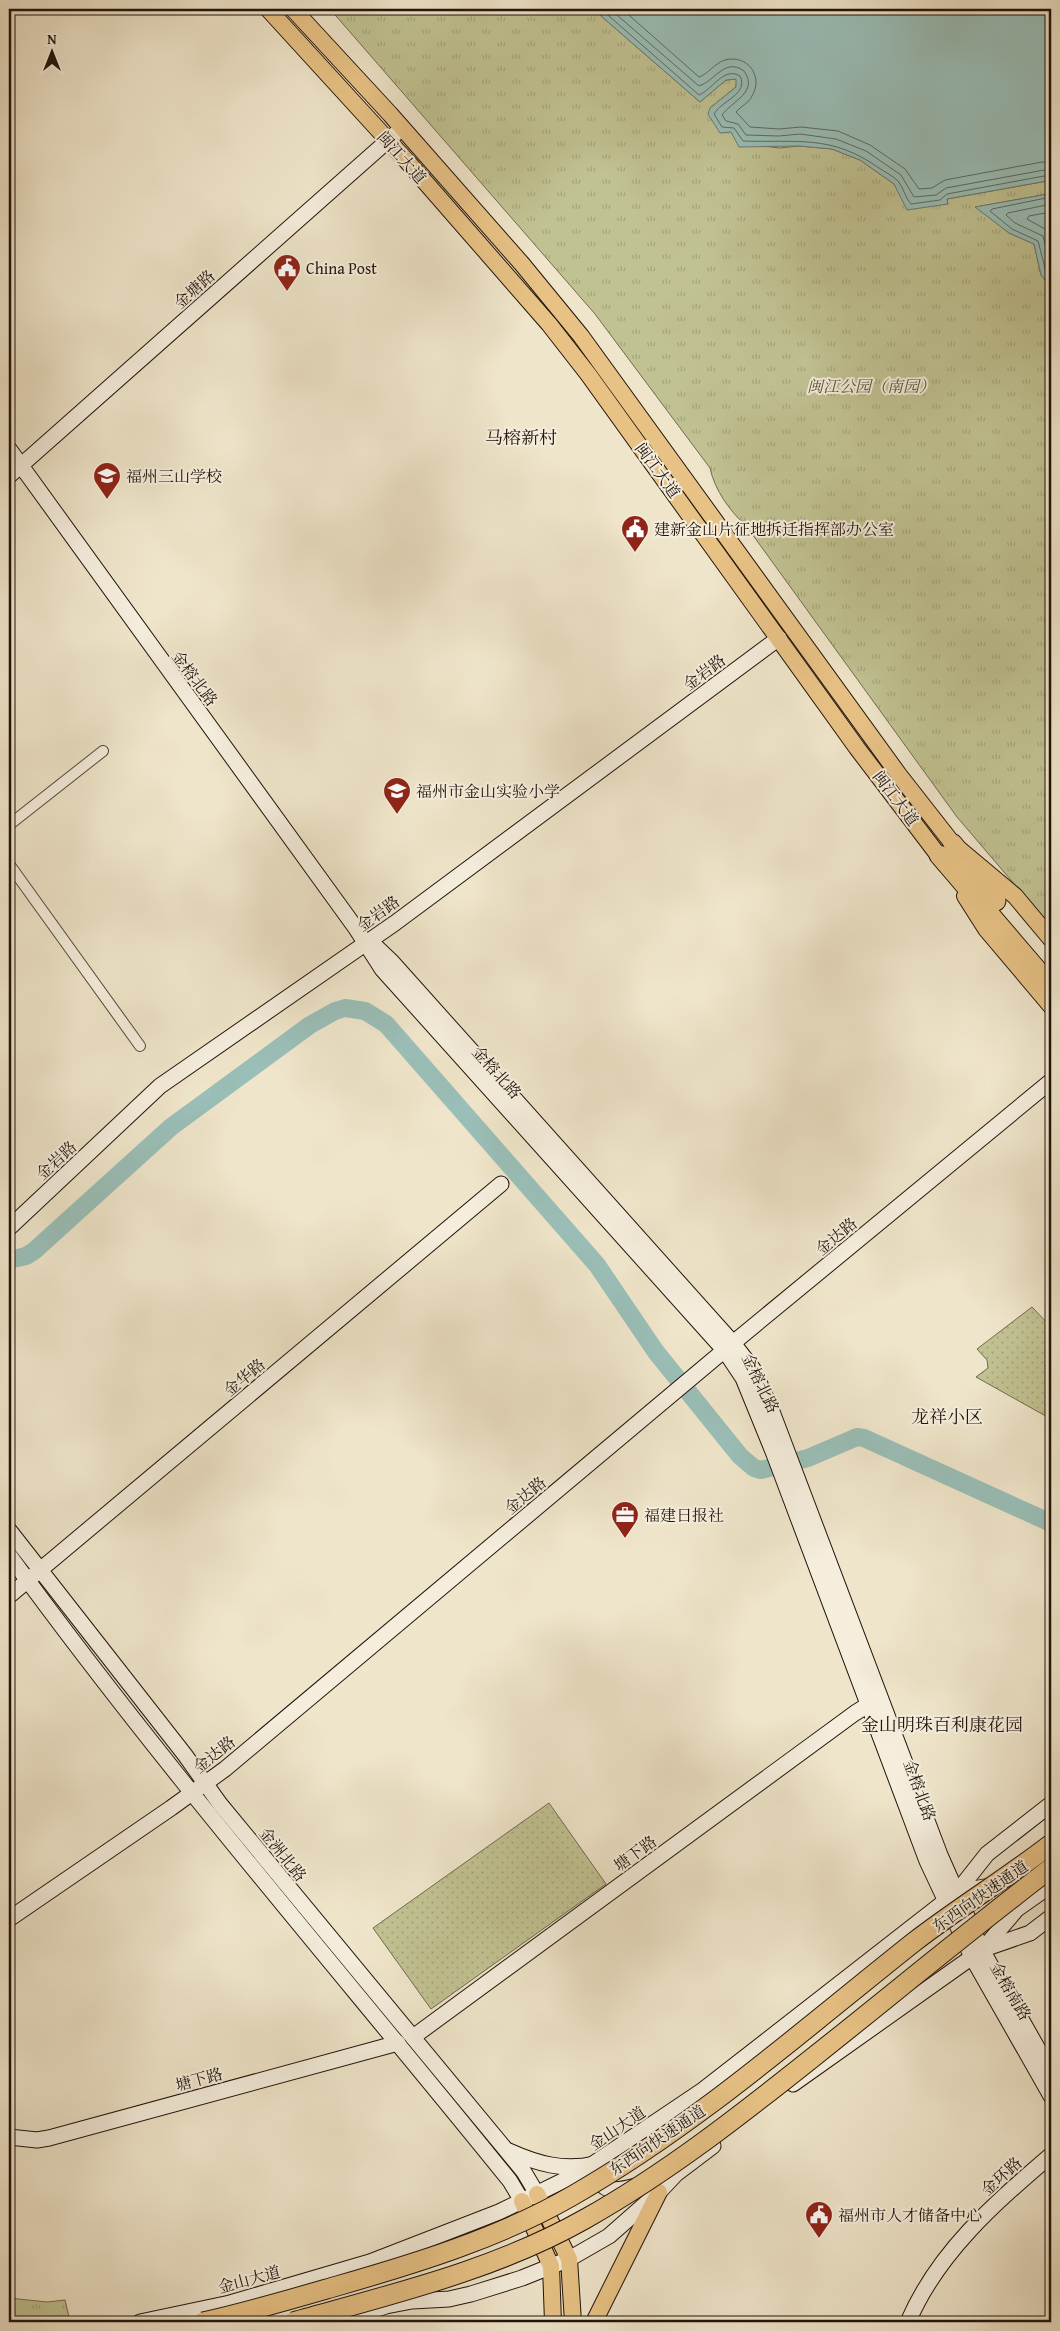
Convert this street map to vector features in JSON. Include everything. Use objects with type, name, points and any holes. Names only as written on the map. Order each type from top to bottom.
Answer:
[{"type":"highway","points":[[946,849],[988,892],[1051,967]]},
{"type":"highway","points":[[946,849],[1051,986]]},
{"type":"highway","name":"东西向快速通道","points":[[203,2322],[235,2315],[416,2263],[492,2234],[571,2197],[644,2151],[729,2091],[918,1940],[1051,1844]]},
{"type":"highway","name":"东西向快速通道","points":[[293,2322],[422,2285],[502,2258],[584,2220],[658,2173],[744,2112],[1051,1868]]},
{"type":"main road","name":"闽江大道","points":[[268,9],[388,140],[560,338],[857,748],[946,849],[1015,896],[1051,939]]},
{"type":"main road","name":"闽江大道","points":[[293,9],[402,128],[522,264],[581,336],[894,768],[946,849],[986,929],[1051,1006]]},
{"type":"main road","name":"金塘路","points":[[9,476],[402,128]]},
{"type":"main road","name":"金榕北路","points":[[9,449],[158,658],[355,927],[368,942],[392,962],[729,1347],[780,1452],[874,1701],[927,1861],[951,1896]]},
{"type":"main road","name":"金岩路","points":[[9,1228],[160,1086],[220,1042],[368,942],[779,638]]},
{"type":"main road","name":"金达路","points":[[9,1919],[206,1784],[690,1379],[1051,1081]]},
{"type":"main road","name":"金华路","points":[[9,1596],[501,1184]]},
{"type":"main road","name":"金洲北路","points":[[9,1530],[34,1576],[191,1794],[398,2043],[510,2181],[522,2201]]},
{"type":"main road","name":"金洲北路","points":[[9,1555],[34,1576],[206,1784],[220,1804],[524,2172],[537,2194]]},
{"type":"main road","name":"塘下路","points":[[413,2037],[874,1701]]},
{"type":"main road","points":[[951,1896],[987,1854],[1051,1804]]},
{"type":"main road","name":"金山大道","points":[[140,2322],[230,2303],[370,2262],[441,2236],[537,2194],[594,2164],[704,2090],[951,1896],[1004,1883],[1051,1848]]},
{"type":"main road","points":[[337,2322],[386,2306],[412,2301],[449,2299],[471,2294],[569,2259],[609,2236],[659,2192],[676,2174],[800,2079],[977,1953],[1017,1910],[1051,1885]]},
{"type":"main road","name":"金榕南路","points":[[951,1896],[977,1953],[1051,2096]]},
{"type":"main road","points":[[977,1953],[1030,1932],[1051,1917]]},
{"type":"main road","name":"金榕南路","points":[[977,1953],[1051,2072]]},
{"type":"main road","name":"塘下路","points":[[9,2137],[25,2139],[49,2138],[398,2043]]},
{"type":"main road","points":[[506,2150],[552,2167],[580,2167],[594,2164],[600,2183],[608,2190],[620,2190],[676,2174]]},
{"type":"main road","name":"金环路","points":[[908,2322],[922,2292],[945,2257],[988,2211],[1051,2155]]},
{"type":"main road","points":[[594,2322],[659,2192]]},
{"type":"main road","points":[[537,2194],[569,2259],[573,2322]]},
{"type":"main road","points":[[522,2201],[551,2266],[553,2322]]},
{"type":"main road","points":[[370,2262],[386,2306]]},
{"type":"street","points":[[9,825],[103,751]]},
{"type":"street","points":[[9,864],[140,1046]]},
{"type":"green space","name":"闽江公园（南园）","points":[[330,9],[593,9],[700,102],[726,80],[737,79],[736,87],[710,108],[731,132],[764,146],[779,148],[799,146],[832,149],[860,160],[894,184],[948,204],[947,199],[1047,181],[1048,194],[976,207],[1009,233],[1034,244],[1041,275],[1051,287],[1051,927],[957,817],[747,527],[729,507],[719,493],[710,468],[595,314]]},
{"type":"green space","points":[[1032,1307],[1051,1327],[1051,1419],[976,1377],[988,1368],[987,1360],[977,1349]]},
{"type":"green space","points":[[549,1803],[606,1884],[431,2009],[373,1928]]},
{"type":"green space","points":[[9,2298],[47,2302],[65,2300],[69,2317],[9,2322]]},
{"type":"water","points":[[593,9],[1051,9],[1051,287],[1041,275],[1034,244],[1009,233],[975,207],[1048,194],[1047,181],[947,199],[948,204],[907,210],[894,184],[860,160],[832,149],[799,146],[739,147],[731,132],[720,133],[708,114],[710,108],[736,87],[736,79],[726,80],[700,102]]},
{"type":"waterway","points":[[9,1260],[26,1256],[34,1251],[171,1127],[310,1025],[335,1011],[345,1008],[365,1011],[386,1024],[597,1265],[656,1352],[740,1456],[754,1468],[761,1470],[808,1458],[857,1437],[864,1438],[1051,1523]]},
{"type":"place","name":"China Post","points":[[287,292]]},
{"type":"place","name":"福州三山学校","points":[[107,500]]},
{"type":"place","name":"建新金山片征地拆迁指挥部办公室","points":[[635,553]]},
{"type":"place","name":"福州市金山实验小学","points":[[397,815]]},
{"type":"place","name":"福建日报社","points":[[625,1539]]},
{"type":"place","name":"福州市人才储备中心","points":[[819,2239]]},
{"type":"district","name":"马榕新村","points":[[521,438]]},
{"type":"district","name":"龙祥小区","points":[[947,1417]]},
{"type":"district","name":"金山明珠百利康花园","points":[[942,1725]]}]
